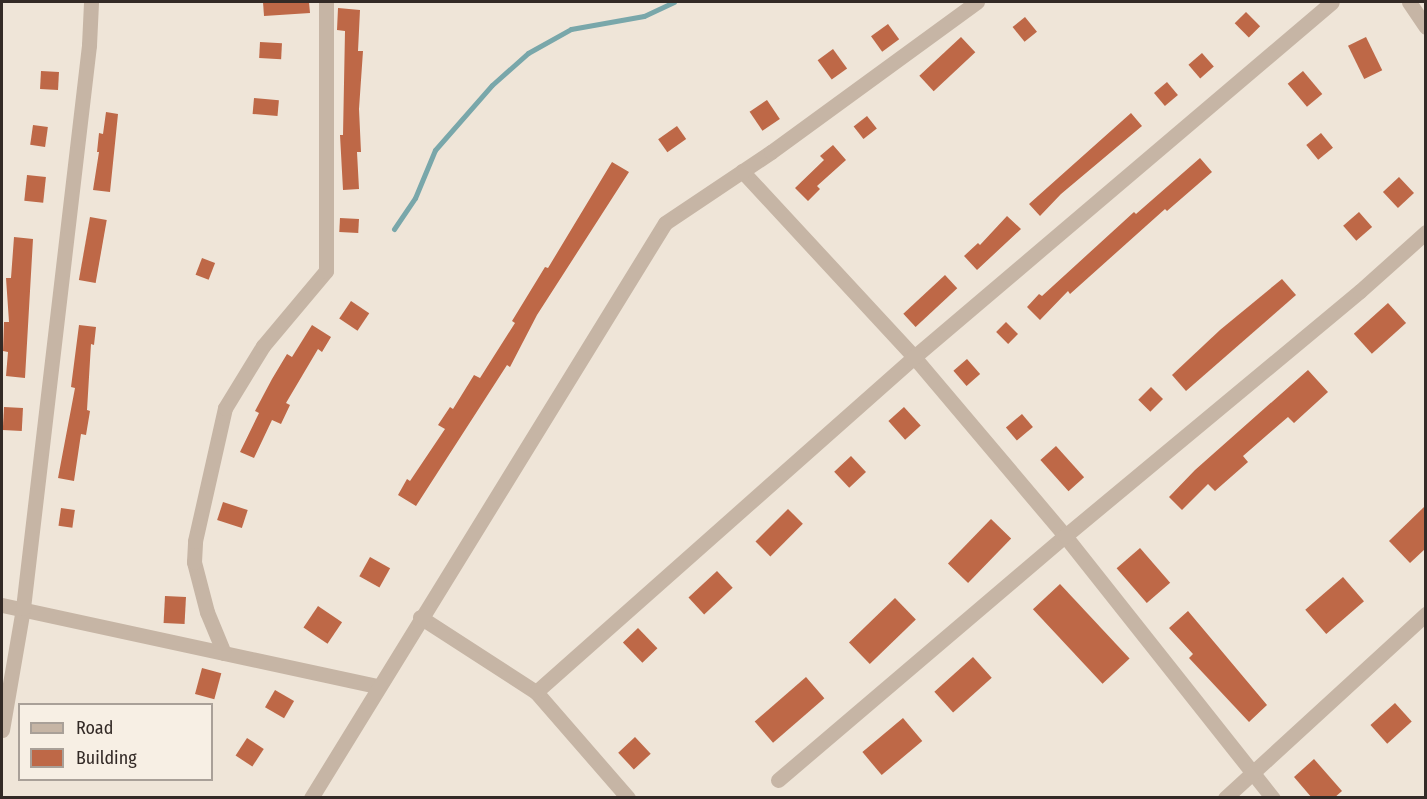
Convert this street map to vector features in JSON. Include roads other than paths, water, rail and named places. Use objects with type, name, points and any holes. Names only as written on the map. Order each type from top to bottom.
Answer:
[{"type":"street","points":[[2,730],[23,608],[89,45],[91,2]]},
{"type":"street","points":[[224,653],[207,612],[194,562],[195,541],[225,408],[263,346],[326,271],[326,2]]},
{"type":"street","points":[[311,798],[377,686],[665,223],[742,171],[977,2]]},
{"type":"street","points":[[536,692],[914,357],[1332,2]]},
{"type":"street","points":[[1409,2],[1425,27]]},
{"type":"street","points":[[742,171],[914,357],[1065,536],[1251,774],[1273,798]]},
{"type":"street","points":[[778,780],[1065,536],[1360,291],[1425,232]]},
{"type":"street","points":[[2,605],[377,686]]},
{"type":"street","points":[[1225,798],[1425,614]]},
{"type":"street","points":[[420,617],[536,692],[628,798]]},
{"type":"waterway","points":[[394,229],[415,198],[435,150],[492,85],[528,53],[571,29],[644,16],[674,2]]}]
